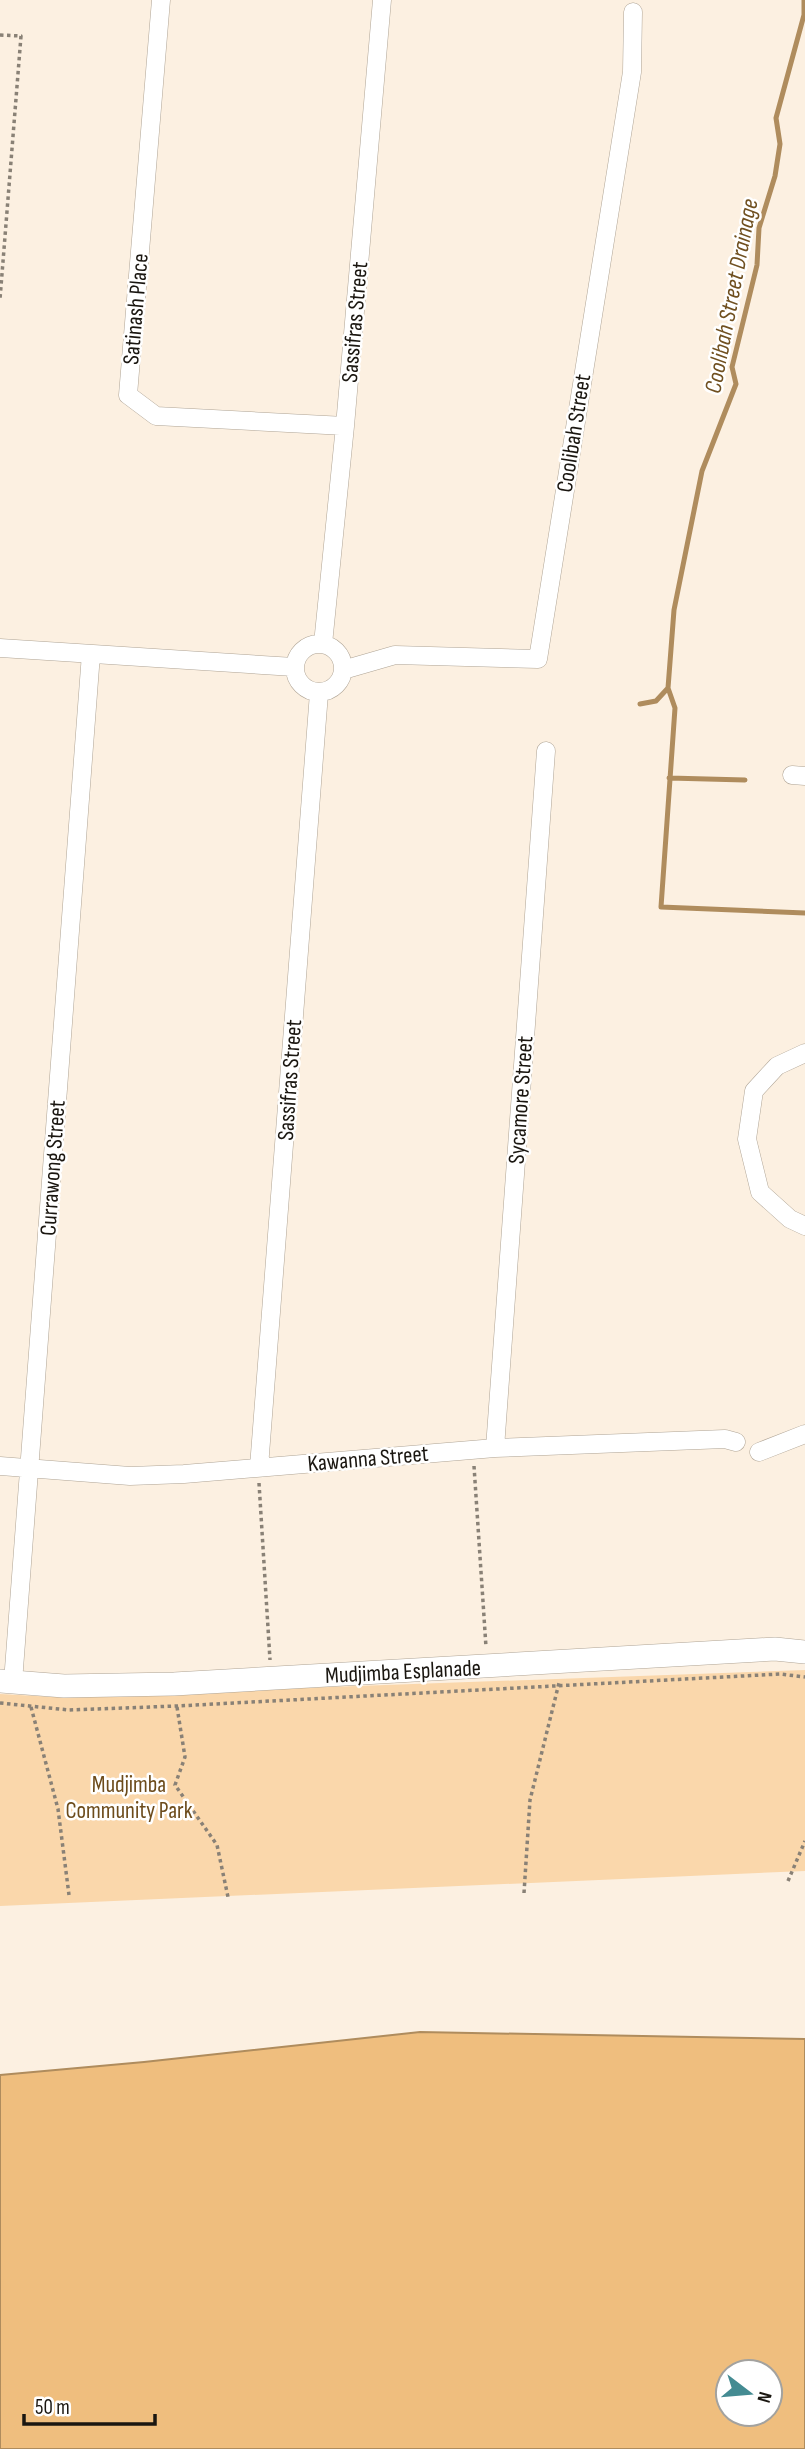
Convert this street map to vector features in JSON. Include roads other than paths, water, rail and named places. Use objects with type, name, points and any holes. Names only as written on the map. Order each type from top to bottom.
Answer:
[{"type":"street","name":"Satinash Place","points":[[161,0],[128,395],[156,416],[345,426]]},
{"type":"street","name":"Sassifras Street","points":[[323,644],[382,0]]},
{"type":"street","name":"Coolibah Street","points":[[343,670],[395,655],[538,659],[632,72],[633,12]]},
{"type":"street","points":[[323,644],[337,652],[342,659],[343,670],[337,685],[330,691],[319,693],[303,687],[297,680],[294,667],[301,651],[308,646],[323,644]]},
{"type":"street","points":[[0,648],[294,667]]},
{"type":"street","name":"Currawong Street","points":[[18,1688],[29,1468],[92,654]]},
{"type":"street","name":"Sassifras Street","points":[[259,1466],[319,693]]},
{"type":"street","name":"Sycamore Street","points":[[495,1448],[546,751]]},
{"type":"street","points":[[805,1053],[777,1066],[754,1091],[747,1139],[760,1192],[790,1219],[805,1226]]},
{"type":"street","points":[[759,1452],[805,1434]]},
{"type":"street","name":"Kawanna Street","points":[[0,1466],[130,1476],[184,1474],[495,1448],[724,1438],[736,1442]]},
{"type":"street","name":"Mudjimba Esplanade","points":[[18,1688],[64,1686],[176,1695],[271,1678],[488,1667],[560,1673],[775,1649],[805,1652]]},
{"type":"waterway","name":"Coolibah Street Drainage","points":[[640,704],[656,701],[668,688],[674,610],[702,471],[736,384],[732,367],[757,265],[759,228],[775,176],[780,144],[776,118],[804,15],[804,0]]},
{"type":"waterway","points":[[668,688],[675,708],[661,907],[805,913]]},
{"type":"waterway","points":[[669,778],[745,780]]},
{"type":"park label","name":"Mudjimba Community Park","points":[[129,1797]]}]
